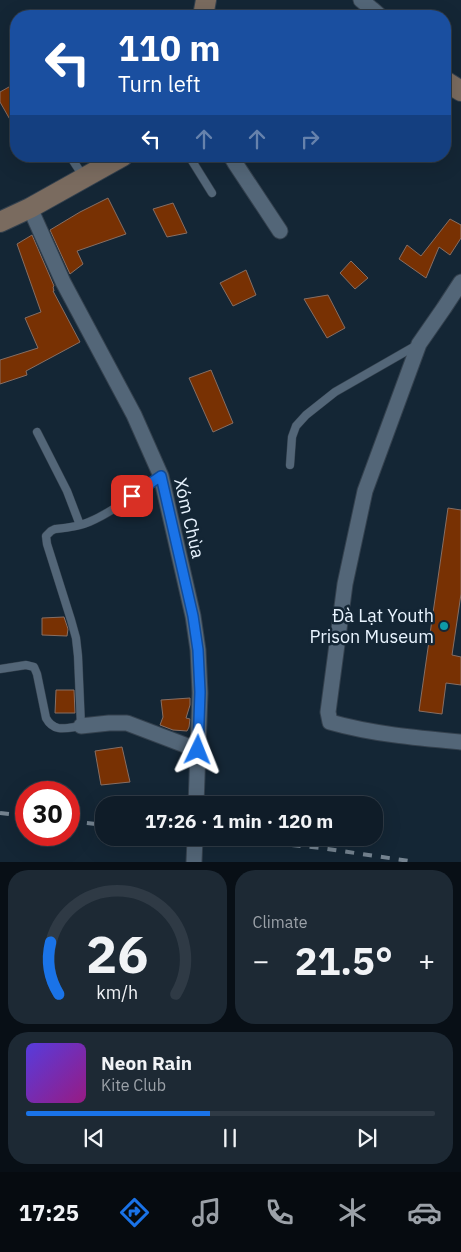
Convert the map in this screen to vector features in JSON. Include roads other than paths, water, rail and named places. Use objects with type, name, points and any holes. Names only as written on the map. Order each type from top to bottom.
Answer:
[{"type":"main road","points":[[0,222],[30,208],[112,162]]},
{"type":"street","points":[[361,0],[373,10]]},
{"type":"street","points":[[235,162],[280,231]]},
{"type":"street","name":"Xóm Chùa","points":[[30,208],[63,282],[134,415],[161,476],[193,616],[198,650],[200,692],[196,796]]},
{"type":"street","points":[[461,282],[419,344],[365,491],[345,584],[328,712],[330,722],[352,728],[461,742]]},
{"type":"street","points":[[81,726],[126,723],[198,750]]},
{"type":"street","points":[[194,862],[195,846]]},
{"type":"lane","points":[[74,162],[84,178]]},
{"type":"lane","points":[[193,162],[212,193]]},
{"type":"lane","points":[[290,465],[292,437],[296,426],[306,415],[335,392],[419,344]]},
{"type":"lane","points":[[37,432],[67,491],[80,525]]},
{"type":"lane","points":[[0,669],[26,665],[34,667],[46,718],[51,726],[64,728],[81,726],[76,638],[46,536],[55,529],[89,522],[161,476]]},
{"type":"railway","points":[[0,813],[15,815]]},
{"type":"railway","points":[[80,822],[95,824]]},
{"type":"railway","points":[[301,846],[416,862]]},
{"type":"place","name":"Đà Lạt Youth Prison Museum","points":[[444,626]]}]
